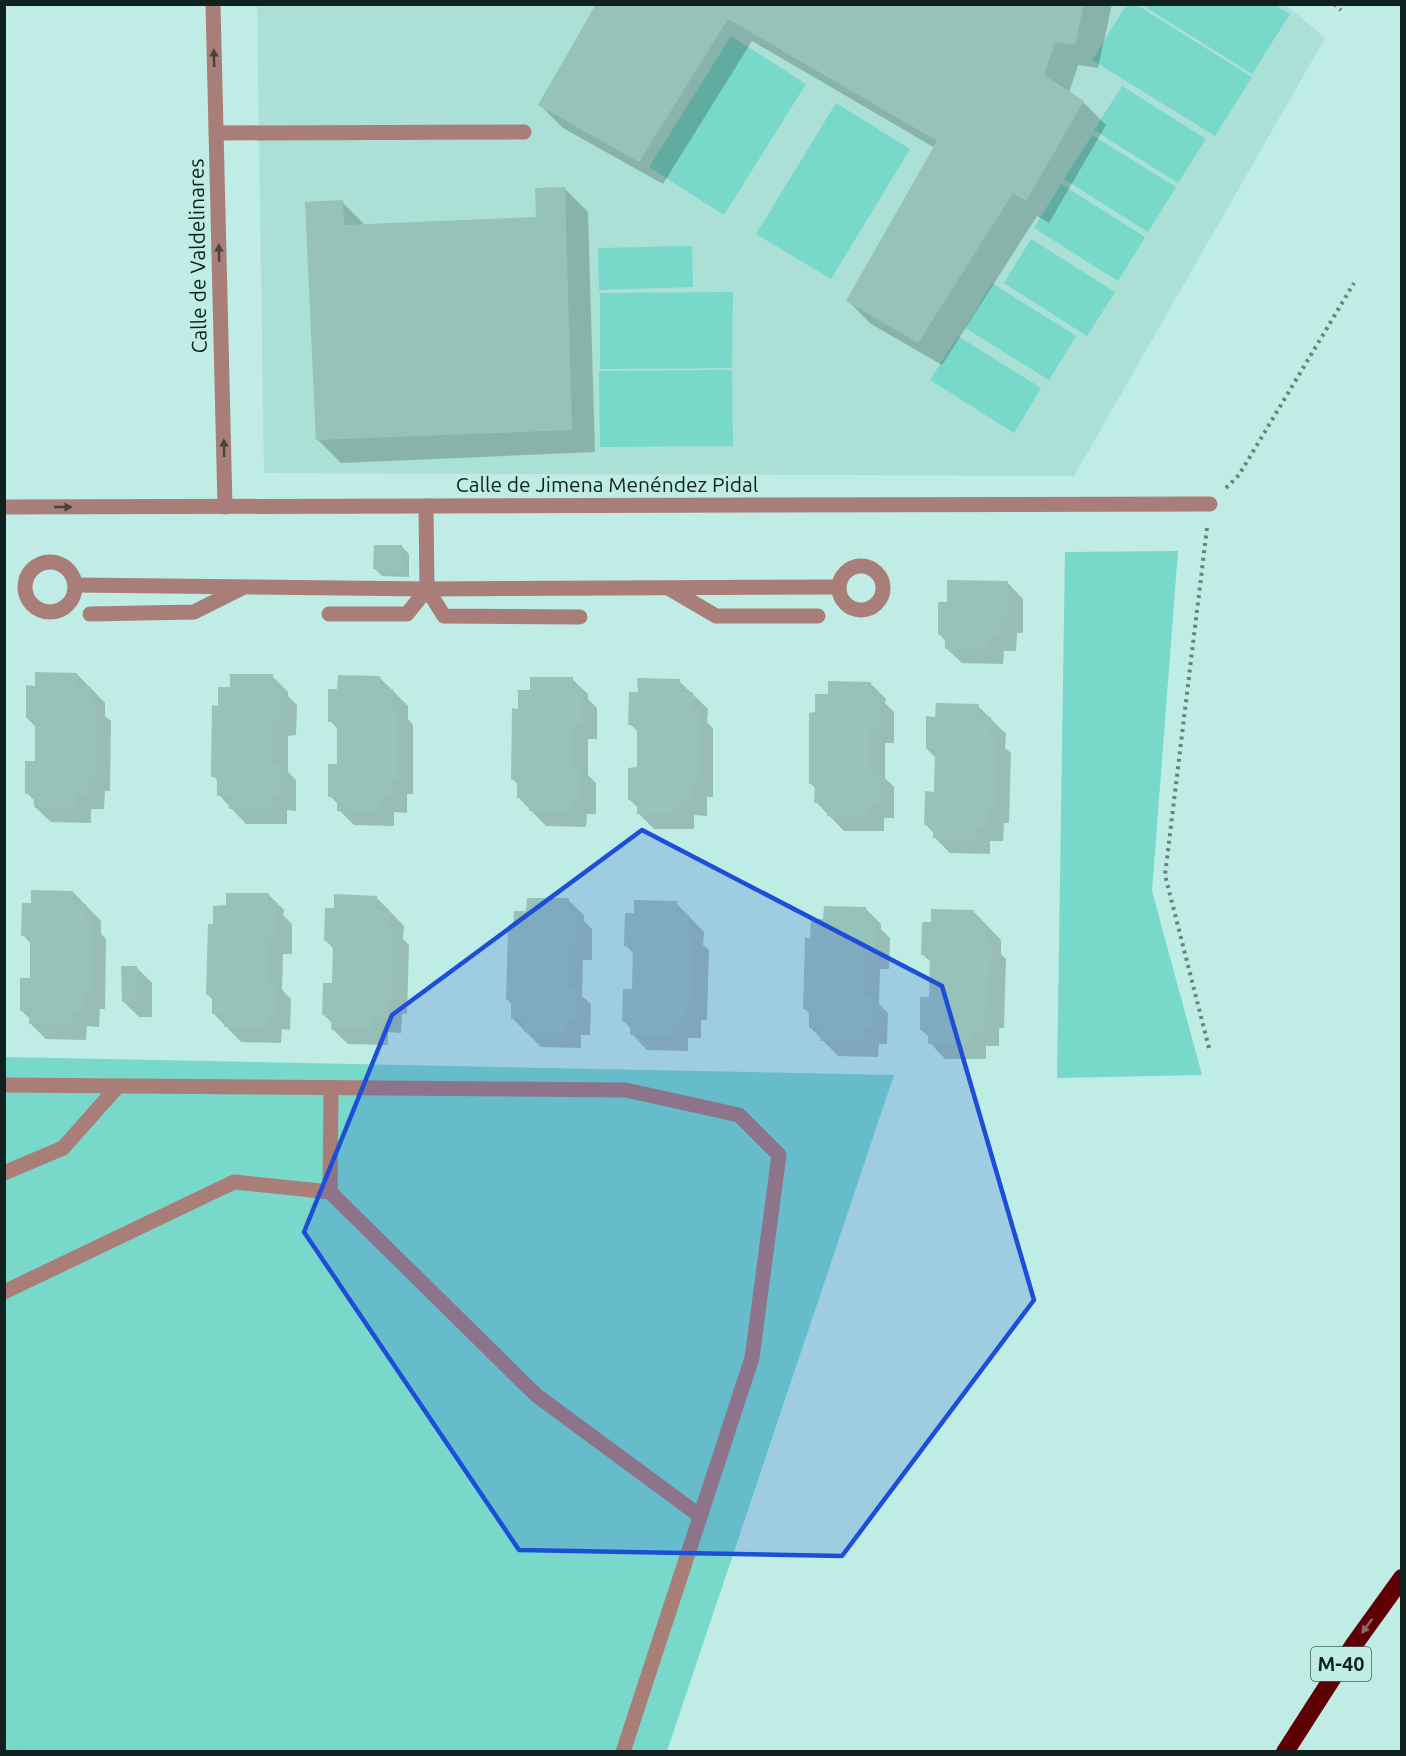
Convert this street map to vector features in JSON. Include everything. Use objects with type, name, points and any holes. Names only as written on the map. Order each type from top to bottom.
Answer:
[{"type":"highway","name":"M-40","points":[[1284,1752],[1353,1646],[1401,1578]]},
{"type":"street","name":"Calle de Valdelinares","points":[[213,4],[225,507]]},
{"type":"street","points":[[216,133],[524,132]]},
{"type":"street","name":"Calle de Jimena Menéndez Pidal","points":[[4,507],[1210,504]]},
{"type":"street","points":[[426,506],[427,589],[444,616],[580,617]]},
{"type":"street","points":[[75,585],[427,589],[839,587]]},
{"type":"street","points":[[90,614],[194,612],[245,587]]},
{"type":"street","points":[[668,588],[716,616],[818,616]]},
{"type":"street","points":[[330,614],[407,614],[427,589]]},
{"type":"street","points":[[4,1085],[626,1090],[739,1114],[779,1155],[752,1358],[623,1752]]},
{"type":"street","points":[[4,1173],[63,1148],[118,1086]]},
{"type":"street","points":[[330,1192],[331,1088]]},
{"type":"street","points":[[4,1292],[234,1182],[330,1192],[536,1395],[700,1516]]},
{"type":"path","points":[[1334,4],[1341,10]]},
{"type":"path","points":[[1209,1048],[1165,875],[1210,504],[1239,475],[1354,283]]},
{"type":"highlighted area","points":[[642,830],[942,986],[1034,1300],[842,1556],[519,1550],[304,1232],[392,1015]]},
{"type":"shaded area","points":[[1127,4],[1137,5],[1252,77],[1215,136],[1092,60]]},
{"type":"shaded area","points":[[1285,4],[1325,38],[1074,476],[264,473],[257,5]]},
{"type":"shaded area","points":[[1142,5],[1275,5],[1290,14],[1252,74]]},
{"type":"shaded area","points":[[731,36],[806,84],[724,215],[649,167]]},
{"type":"shaded area","points":[[1122,86],[1206,139],[1178,183],[1094,130]]},
{"type":"shaded area","points":[[836,103],[910,149],[831,279],[756,234]]},
{"type":"shaded area","points":[[1092,135],[1176,187],[1148,232],[1064,179]]},
{"type":"shaded area","points":[[1061,184],[1145,237],[1118,281],[1034,228]]},
{"type":"shaded area","points":[[1031,239],[1115,292],[1087,336],[1004,283]]},
{"type":"shaded area","points":[[692,246],[693,287],[599,290],[598,248]]},
{"type":"shaded area","points":[[992,283],[1076,336],[1049,380],[965,328]]},
{"type":"shaded area","points":[[733,292],[732,368],[600,369],[600,293]]},
{"type":"shaded area","points":[[958,336],[1041,388],[1014,433],[930,380]]},
{"type":"shaded area","points":[[732,370],[733,446],[600,447],[599,371]]},
{"type":"shaded area","points":[[1178,551],[1152,891],[1202,1075],[1057,1078],[1065,552]]},
{"type":"shaded area","points":[[5,1057],[894,1075],[667,1751],[5,1752]]},
{"type":"building","points":[[596,4],[1084,4],[1075,45],[1055,42],[1044,75],[1084,101],[1026,201],[1013,193],[918,343],[846,301],[937,141],[728,19],[639,162],[538,105]]},
{"type":"building","points":[[565,187],[572,430],[316,440],[305,202],[343,200],[344,225],[536,217],[535,188]]},
{"type":"building","points":[[374,545],[402,545],[402,571],[373,569]]},
{"type":"building","points":[[947,580],[1008,581],[1008,618],[1002,618],[1001,636],[989,636],[988,649],[945,649],[945,635],[938,635],[938,602],[947,602]]},
{"type":"building","points":[[35,672],[77,673],[77,686],[90,686],[90,705],[96,704],[95,776],[90,776],[89,794],[77,794],[76,808],[34,807],[34,794],[25,794],[25,761],[35,761],[35,719],[26,718],[26,685],[35,686]]},
{"type":"building","points":[[230,674],[273,674],[273,688],[282,688],[281,720],[273,721],[273,763],[281,763],[281,796],[272,795],[272,809],[229,809],[230,796],[217,796],[217,777],[211,777],[212,705],[218,706],[218,687],[230,687]]},
{"type":"building","points":[[338,675],[380,676],[380,689],[393,689],[393,707],[398,707],[398,779],[392,779],[392,798],[379,797],[379,811],[337,811],[337,797],[328,797],[328,764],[337,764],[337,722],[328,722],[328,689],[337,689]]},
{"type":"building","points":[[530,677],[573,677],[573,691],[582,691],[582,724],[573,724],[573,766],[581,766],[581,799],[572,799],[571,812],[529,811],[530,798],[517,798],[517,780],[511,780],[512,708],[518,709],[518,690],[530,690]]},
{"type":"building","points":[[637,678],[680,679],[680,692],[693,692],[692,710],[698,710],[698,782],[692,782],[692,801],[679,801],[680,814],[637,814],[637,800],[628,800],[628,768],[637,767],[637,725],[628,725],[629,692],[638,692]]},
{"type":"building","points":[[828,681],[871,682],[870,695],[879,695],[879,728],[870,728],[870,770],[879,770],[879,803],[869,803],[869,816],[827,816],[827,803],[814,803],[815,784],[809,784],[809,713],[815,712],[815,694],[828,694]]},
{"type":"building","points":[[936,703],[979,704],[978,717],[991,717],[990,736],[996,736],[994,808],[989,808],[988,826],[975,826],[975,839],[933,838],[933,825],[924,825],[925,791],[934,792],[935,749],[926,749],[926,716],[935,717]]},
{"type":"building","points":[[31,890],[73,891],[73,904],[86,904],[86,922],[91,922],[90,994],[85,994],[84,1012],[72,1011],[71,1025],[29,1024],[30,1011],[20,1011],[20,978],[30,978],[30,936],[21,936],[22,903],[31,903]]},
{"type":"building","points":[[226,893],[269,893],[268,907],[277,907],[277,940],[268,939],[267,982],[276,982],[275,1015],[267,1014],[266,1028],[224,1027],[224,1014],[212,1014],[212,995],[206,995],[208,924],[213,924],[213,906],[226,905]]},
{"type":"building","points":[[334,894],[377,896],[376,909],[389,909],[388,928],[394,928],[392,999],[387,999],[386,1018],[373,1017],[373,1030],[331,1029],[332,1016],[322,1015],[323,983],[332,983],[333,941],[324,941],[325,908],[334,908]]},
{"type":"building","points":[[527,898],[569,898],[569,912],[577,912],[577,945],[568,945],[567,987],[576,987],[575,1020],[566,1020],[566,1033],[524,1032],[524,1019],[511,1019],[511,1000],[506,1000],[508,929],[513,929],[514,911],[526,911]]},
{"type":"building","points":[[634,900],[677,901],[676,914],[689,915],[688,933],[694,933],[692,1005],[686,1005],[686,1023],[673,1023],[673,1036],[630,1035],[631,1022],[622,1022],[623,989],[632,989],[633,947],[624,946],[625,913],[634,913]]},
{"type":"building","points":[[824,906],[866,907],[866,921],[875,921],[874,954],[865,954],[864,996],[874,996],[872,1029],[864,1029],[863,1042],[821,1041],[821,1028],[809,1028],[809,1009],[803,1009],[805,938],[810,938],[811,919],[823,919]]},
{"type":"building","points":[[931,909],[974,910],[973,923],[986,923],[986,941],[991,942],[989,1013],[984,1013],[984,1031],[971,1032],[971,1044],[928,1044],[928,1030],[920,1030],[920,997],[929,997],[930,955],[921,955],[922,922],[931,922]]},
{"type":"building","points":[[121,966],[137,966],[137,1002],[122,1002]]}]
